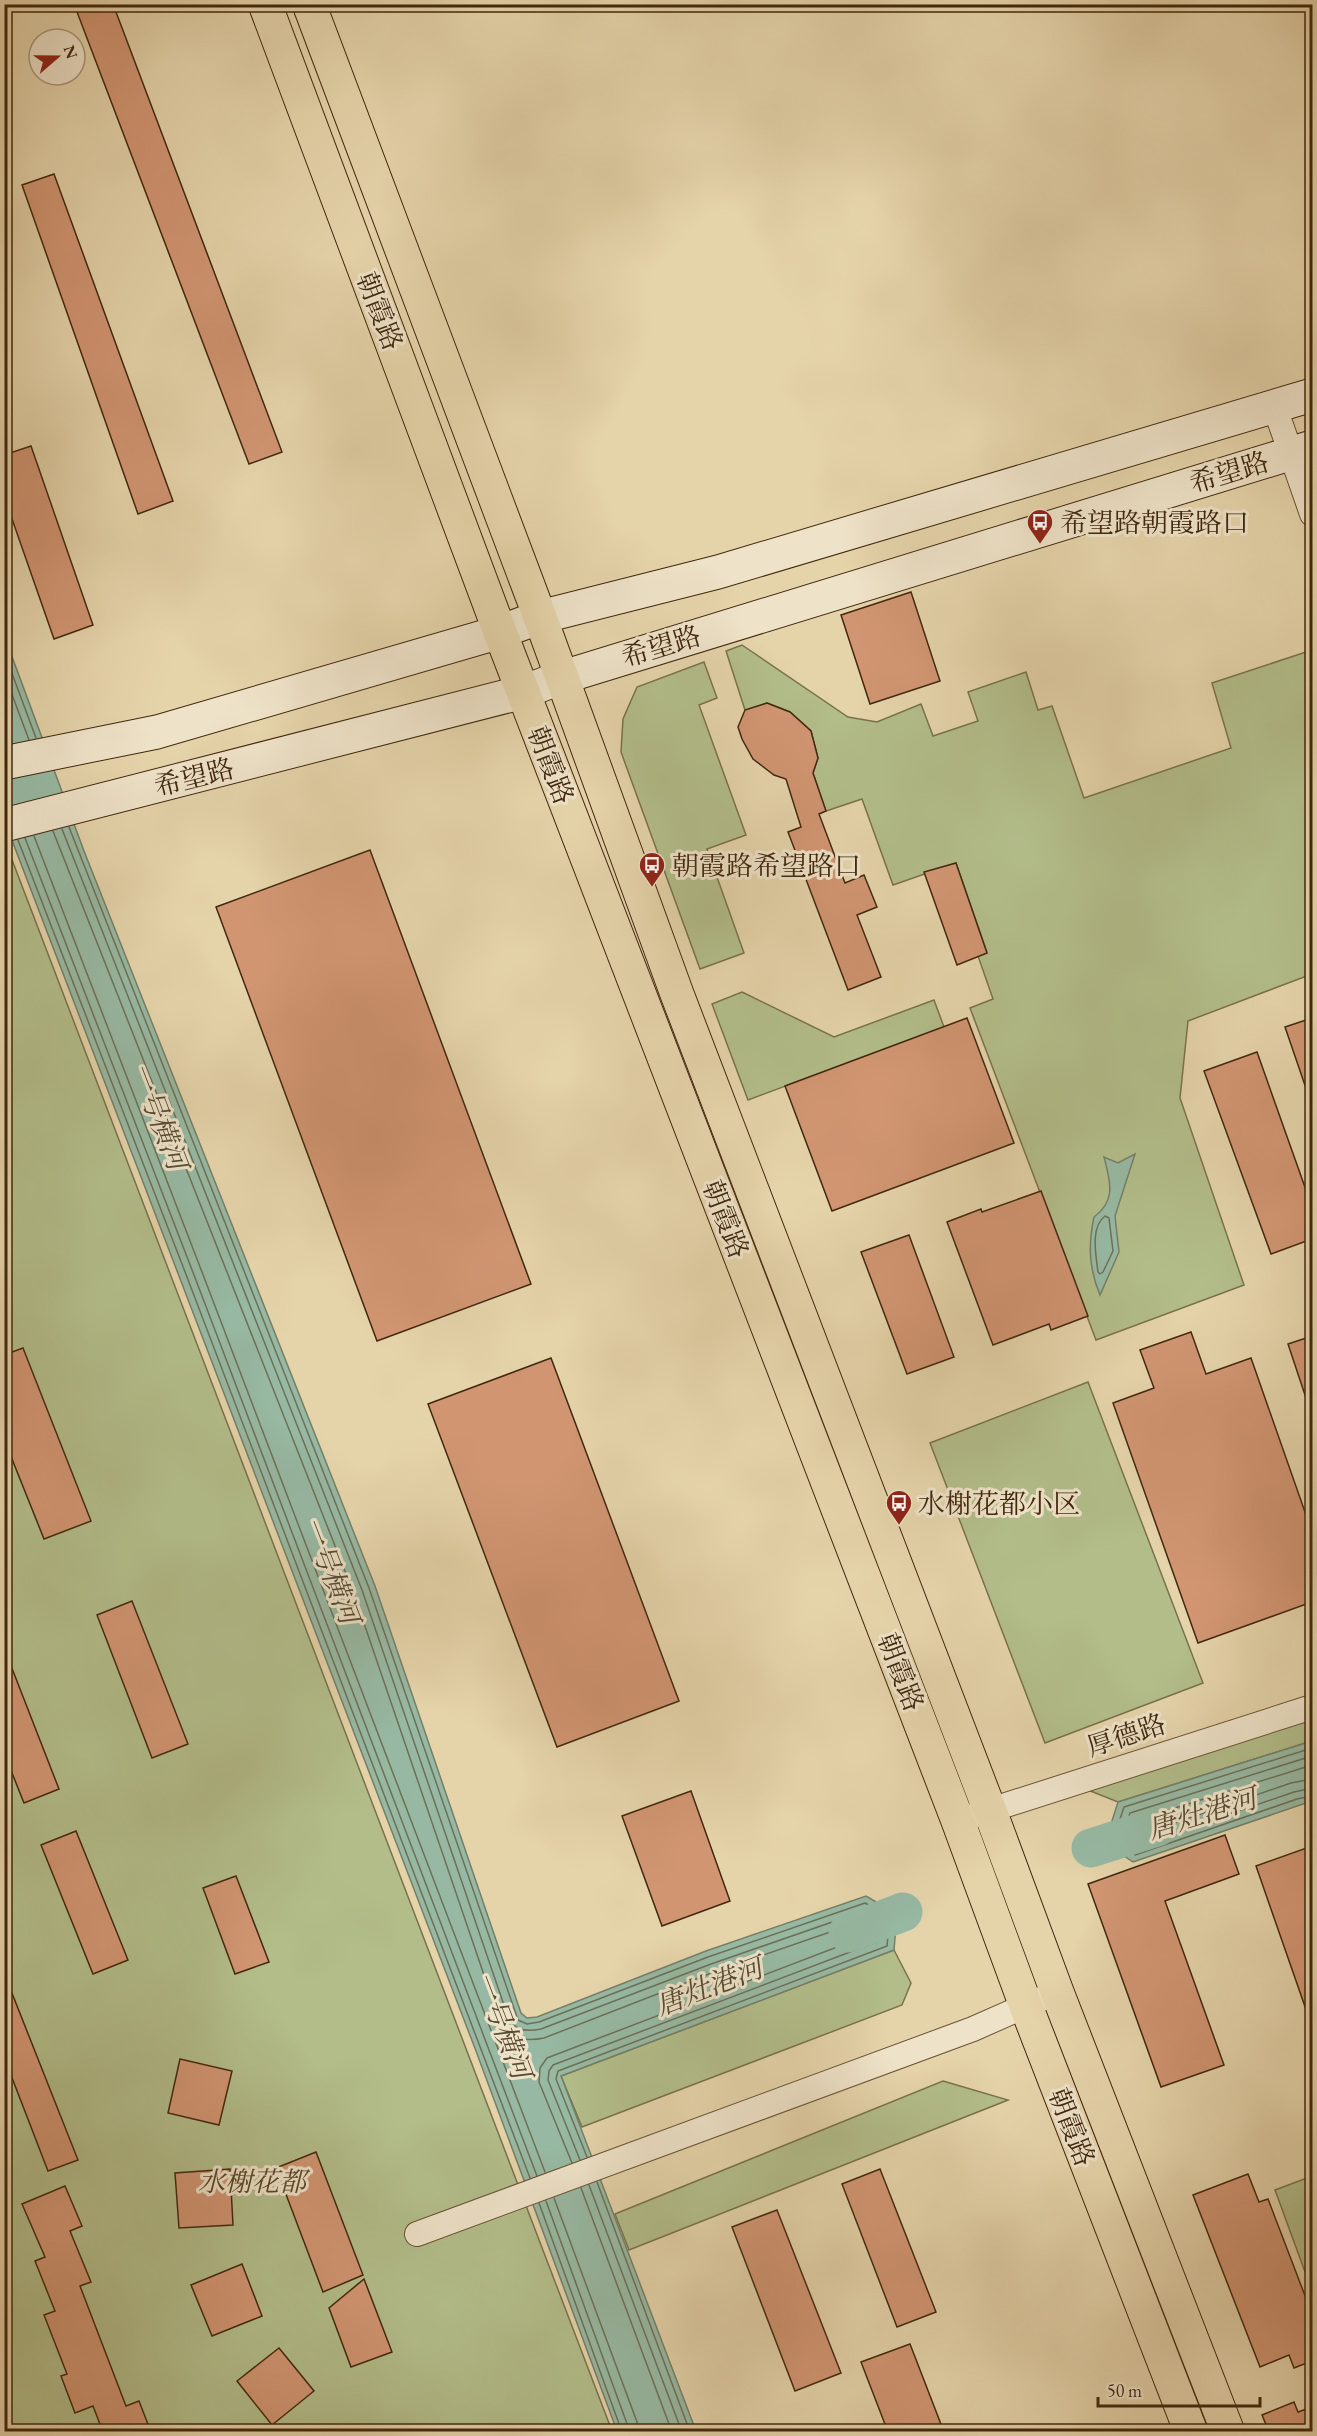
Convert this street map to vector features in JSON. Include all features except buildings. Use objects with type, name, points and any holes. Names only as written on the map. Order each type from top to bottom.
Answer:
[{"type":"main road","name":"朝霞路","points":[[265,4],[500,632],[1191,2432]]},
{"type":"main road","name":"朝霞路","points":[[309,4],[540,617],[560,678],[677,994],[990,1810],[1057,1992],[1228,2432]]},
{"type":"main road","name":"希望路","points":[[4,763],[157,732],[500,632],[540,617],[718,572],[1312,395]]},
{"type":"main road","name":"希望路","points":[[4,825],[523,692],[560,678],[1302,450]]},
{"type":"street","points":[[1274,405],[1302,450],[1312,514]]},
{"type":"street","name":"厚德路","points":[[958,1821],[1312,1707]]},
{"type":"street","points":[[417,2234],[973,2029],[1057,1992]]},
{"type":"green space","points":[[742,645],[848,717],[877,722],[921,704],[933,736],[978,721],[968,692],[1026,672],[1038,710],[1052,706],[1084,798],[1231,748],[1212,683],[1312,650],[1312,974],[1188,1021],[1180,1098],[1244,1285],[1096,1340],[970,1008],[993,999],[978,956],[987,952],[956,863],[893,885],[862,799],[826,811],[813,773],[818,758],[811,731],[790,712],[767,703],[745,710],[726,651]]},
{"type":"green space","points":[[704,662],[717,698],[699,705],[746,835],[707,849],[744,953],[700,969],[621,752],[623,719],[637,687]]},
{"type":"green space","name":"水榭花都","points":[[4,844],[6,844],[612,2431],[5,2431]]},
{"type":"green space","points":[[742,992],[834,1037],[934,1000],[944,1027],[748,1100],[712,1004]]},
{"type":"green space","points":[[1088,1382],[1203,1683],[1045,1743],[930,1443]]},
{"type":"green space","points":[[1312,1715],[1312,1741],[1118,1802],[1083,1788]]},
{"type":"green space","points":[[894,1950],[911,1983],[902,2005],[582,2127],[561,2076]]},
{"type":"green space","points":[[943,2081],[1008,2100],[629,2250],[615,2214]]},
{"type":"green space","points":[[1312,2176],[1312,2291],[1275,2190]]},
{"type":"water","name":"一号横河","points":[[4,635],[84,851],[375,1586],[521,2013],[527,2018],[537,2017],[706,1951],[866,1896],[897,1914],[894,1950],[561,2076],[696,2431],[617,2431],[476,2051],[5,822]]},
{"type":"water","points":[[1135,1154],[1115,1216],[1119,1252],[1100,1295],[1094,1276],[1090,1247],[1094,1217],[1101,1211],[1109,1197],[1110,1182],[1104,1157],[1118,1163]]},
{"type":"water","points":[[1312,1741],[1312,1801],[1133,1862],[1105,1843],[1118,1802]]},
{"type":"waterway","name":"唐灶港河","points":[[1091,1848],[1157,1827]]},
{"type":"waterway","name":"唐灶港河","points":[[848,1933],[903,1912]]},
{"type":"place","name":"希望路朝霞路口","points":[[1040,545]]},
{"type":"place","name":"朝霞路希望路口","points":[[652,888]]},
{"type":"place","name":"水榭花都小区","points":[[899,1526]]}]
